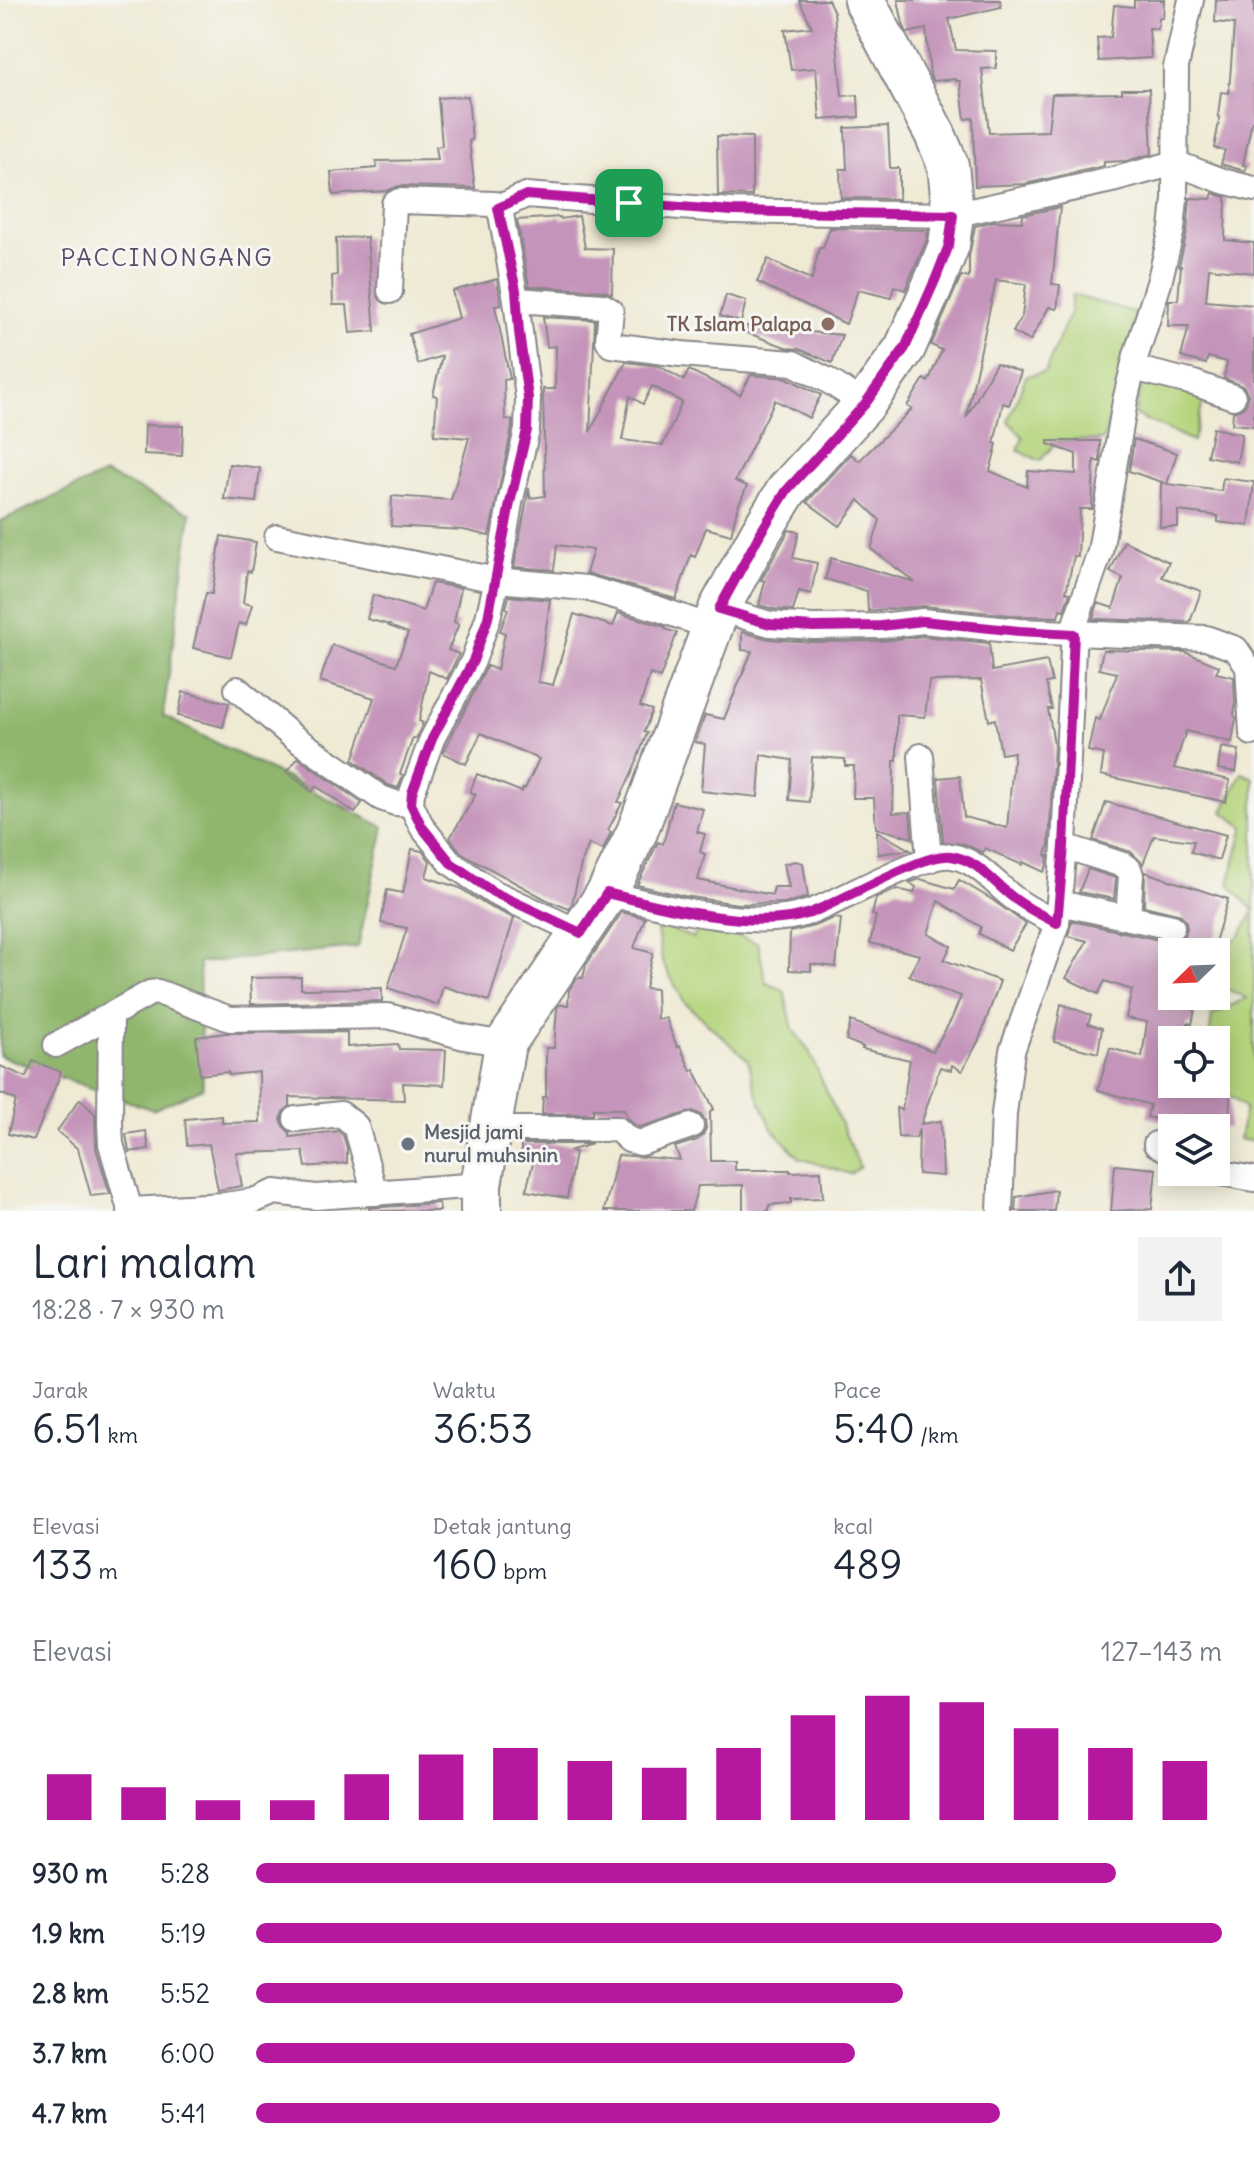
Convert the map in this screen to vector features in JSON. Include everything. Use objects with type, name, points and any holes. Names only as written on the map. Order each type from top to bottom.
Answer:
[{"type":"main road","points":[[481,1198],[505,1044],[607,893],[637,832],[716,618],[761,532],[787,490],[865,404],[905,348],[949,245],[953,215],[948,165],[935,134],[864,0]]},
{"type":"street","points":[[1000,1211],[1004,1114],[1012,1051],[1058,913],[1074,627],[1100,552],[1125,401],[1172,229],[1176,67],[1191,0]]},
{"type":"street","points":[[498,208],[526,195],[732,211],[953,215],[1175,163],[1254,189]]},
{"type":"street","points":[[390,291],[394,204],[399,201],[495,204],[507,243],[516,300],[528,398],[527,430],[488,618],[473,661],[432,739],[412,793],[411,804],[422,827],[451,863],[493,892],[581,933]]},
{"type":"street","points":[[516,300],[603,306],[611,311],[608,340],[611,345],[793,363],[865,404]]},
{"type":"street","points":[[1133,368],[1194,383],[1233,397]]},
{"type":"street","points":[[277,537],[497,580],[586,588],[656,608],[770,624],[881,626],[923,621],[1019,631],[1206,638],[1236,649],[1248,667],[1252,733]]},
{"type":"street","points":[[237,689],[292,736],[381,798],[411,804]]},
{"type":"street","points":[[921,756],[929,860]]},
{"type":"street","points":[[1064,846],[1129,869],[1128,918]]},
{"type":"street","points":[[607,893],[672,909],[773,921],[809,913],[947,855],[972,861],[1018,902],[1058,913],[1128,918],[1172,927]]},
{"type":"street","points":[[56,1045],[150,993],[158,992],[230,1019],[388,1016],[464,1037],[505,1044]]},
{"type":"street","points":[[111,1015],[111,1144],[130,1210],[225,1205],[253,1201],[275,1192],[316,1197],[375,1193],[481,1198]]},
{"type":"street","points":[[296,1119],[341,1114],[356,1126],[375,1193]]},
{"type":"street","points":[[492,1129],[617,1129],[629,1140],[641,1143],[691,1126]]},
{"type":"street","points":[[1230,1175],[1254,1179]]},
{"type":"green space","points":[[1072,295],[1141,314],[1103,440],[1057,441],[1040,461],[1018,450],[1023,437],[1008,421],[1026,376],[1045,372],[1070,313]]},
{"type":"green space","points":[[1143,376],[1204,398],[1193,441],[1135,415]]},
{"type":"green space","points":[[105,474],[191,513],[163,716],[384,827],[358,947],[199,963],[203,1088],[153,1110],[0,1056],[0,521]]},
{"type":"green space","points":[[1242,773],[1254,778],[1254,911],[1229,884],[1244,827],[1223,812]]},
{"type":"green space","points":[[1254,911],[1254,1142],[1239,1139],[1245,1108],[1230,1096],[1230,1026],[1211,1026],[1212,1015],[1230,1010],[1230,1006],[1247,998],[1230,990],[1230,943],[1240,936]]},
{"type":"green space","points":[[701,923],[758,943],[766,983],[784,990],[793,1030],[808,1049],[860,1167],[850,1174],[800,1158],[772,1129],[756,1091],[748,1060],[684,1002],[662,961],[656,924],[693,938]]},
{"type":"building","points":[[799,0],[828,0],[834,12],[842,96],[858,95],[859,117],[820,120],[816,68],[791,70],[785,30],[812,27]]},
{"type":"building","points":[[898,0],[1000,0],[1001,7],[949,19],[956,50],[996,51],[996,68],[982,69],[989,133],[1048,131],[1052,94],[1122,93],[1122,89],[1149,89],[1152,154],[1126,161],[1104,162],[1104,166],[1025,184],[975,186],[973,118],[965,119],[960,81],[933,81],[926,29],[907,33]]},
{"type":"building","points":[[1134,0],[1164,0],[1163,18],[1159,18],[1158,29],[1149,28],[1151,58],[1099,61],[1097,38],[1111,37],[1114,5],[1134,7]]},
{"type":"building","points":[[1216,0],[1254,0],[1254,121],[1243,165],[1247,166],[1245,171],[1221,164],[1225,150],[1214,148],[1221,92],[1229,93],[1234,24],[1215,22]]},
{"type":"building","points":[[468,96],[472,140],[469,141],[475,188],[399,186],[387,191],[333,195],[331,172],[377,168],[376,161],[438,160],[436,147],[442,146],[438,98]]},
{"type":"building","points":[[888,126],[890,168],[899,168],[899,199],[841,198],[840,169],[847,169],[845,128]]},
{"type":"building","points":[[717,136],[752,137],[752,196],[718,195]]},
{"type":"building","points":[[1213,193],[1226,197],[1225,240],[1254,243],[1254,273],[1209,268],[1206,301],[1254,305],[1254,426],[1232,424],[1233,412],[1243,408],[1248,395],[1244,387],[1224,378],[1227,362],[1208,357],[1206,364],[1181,357],[1189,326],[1168,326],[1169,300],[1178,300],[1179,266],[1190,198],[1211,199]]},
{"type":"building","points":[[1060,207],[1052,284],[1060,285],[1057,309],[1049,307],[1030,341],[1013,332],[1022,316],[1026,284],[996,280],[966,418],[996,363],[1021,372],[1009,405],[1003,403],[990,471],[1027,487],[1028,471],[1076,474],[1076,454],[1048,444],[1048,441],[1100,441],[1100,462],[1094,460],[1092,509],[1080,509],[1078,557],[1074,556],[1066,592],[1070,593],[1064,610],[1060,609],[1058,617],[924,606],[868,611],[867,591],[825,579],[831,558],[915,582],[871,549],[880,520],[859,500],[840,526],[807,502],[851,454],[859,461],[912,409],[907,406],[924,379],[928,382],[942,350],[931,345],[961,276],[969,278],[969,256],[975,226],[994,221],[1022,222],[1023,215]]},
{"type":"building","points":[[579,216],[585,248],[613,249],[612,294],[529,286],[517,220]]},
{"type":"building","points":[[830,228],[928,230],[905,290],[894,286],[891,298],[858,290],[846,324],[757,282],[768,259],[812,280],[819,248],[823,248]]},
{"type":"building","points":[[367,237],[375,331],[350,333],[347,305],[333,305],[332,276],[337,275],[336,238]]},
{"type":"building","points":[[497,279],[501,305],[495,306],[510,379],[504,380],[505,419],[512,420],[512,428],[489,536],[464,530],[391,526],[392,496],[451,500],[469,438],[434,435],[437,396],[433,395],[442,356],[418,364],[409,334],[459,318],[452,291]]},
{"type":"building","points":[[726,295],[746,301],[741,322],[720,316]]},
{"type":"building","points":[[543,317],[595,320],[590,432],[626,362],[659,366],[684,380],[689,370],[740,395],[751,375],[787,378],[821,395],[809,418],[775,400],[735,481],[747,486],[731,535],[706,528],[695,557],[691,555],[676,599],[586,573],[593,550],[557,545],[554,570],[514,567],[529,488],[530,498],[545,496],[543,389],[555,389],[556,346],[547,347]],"holes":[[[652,386],[682,402],[663,445],[622,440],[630,396],[643,404]]]},
{"type":"building","points":[[746,326],[842,335],[832,363],[745,332]]},
{"type":"building","points":[[145,425],[183,426],[182,456],[144,454]]},
{"type":"building","points":[[1213,428],[1242,434],[1237,462],[1207,456]]},
{"type":"building","points":[[1134,439],[1177,453],[1167,484],[1221,491],[1223,478],[1254,482],[1249,526],[1218,522],[1218,516],[1178,511],[1178,527],[1160,527],[1161,483],[1165,483],[1129,471]]},
{"type":"building","points":[[229,464],[260,468],[256,502],[224,499]]},
{"type":"building","points":[[789,530],[799,532],[793,558],[817,563],[811,594],[799,591],[793,611],[759,605],[765,581],[761,580]]},
{"type":"building","points":[[221,536],[256,542],[251,572],[247,571],[243,603],[252,605],[246,625],[239,623],[231,657],[193,648],[206,593],[212,594]]},
{"type":"building","points":[[1124,541],[1169,562],[1162,577],[1201,591],[1190,622],[1093,619],[1098,603],[1113,608],[1123,578],[1110,572]]},
{"type":"building","points":[[432,583],[461,588],[454,622],[459,624],[448,650],[459,654],[447,679],[429,671],[419,721],[423,723],[416,739],[413,738],[398,788],[388,785],[353,760],[374,698],[320,681],[332,645],[396,665],[408,633],[367,619],[373,595],[423,611]]},
{"type":"building","points":[[509,596],[550,600],[538,682],[553,685],[574,614],[613,626],[618,613],[677,633],[660,678],[650,674],[640,706],[652,710],[644,732],[647,733],[618,802],[622,803],[608,830],[611,832],[603,850],[589,844],[569,909],[472,859],[461,852],[450,838],[476,794],[470,792],[477,774],[522,792],[539,759],[481,733],[466,764],[443,753],[487,666],[497,670],[505,633],[500,631]]},
{"type":"building","points":[[742,632],[769,639],[812,642],[881,641],[923,636],[989,643],[992,671],[1047,661],[1052,682],[1046,683],[1052,709],[1048,709],[1054,744],[1049,845],[1044,872],[985,848],[983,853],[964,844],[943,842],[938,778],[960,776],[964,817],[1007,828],[1014,752],[1001,754],[995,719],[989,721],[981,680],[929,681],[925,717],[897,715],[893,813],[910,812],[912,838],[876,828],[874,798],[853,798],[854,766],[845,766],[845,759],[812,757],[809,802],[789,800],[792,760],[761,755],[758,797],[701,791],[705,744],[695,742],[705,715],[724,719],[752,651],[742,650]]},
{"type":"building","points":[[1103,650],[1185,652],[1219,666],[1216,673],[1234,677],[1236,718],[1232,742],[1186,731],[1174,768],[1230,780],[1226,802],[1101,775],[1104,754],[1088,751],[1095,718],[1100,720],[1117,673],[1099,669]]},
{"type":"building","points":[[183,692],[229,703],[223,727],[178,716]]},
{"type":"building","points":[[1221,747],[1239,750],[1236,772],[1218,769]]},
{"type":"building","points":[[298,758],[362,803],[355,813],[316,786],[312,792],[287,772]]},
{"type":"building","points":[[674,802],[703,809],[697,832],[705,834],[700,852],[705,854],[698,880],[772,895],[774,887],[789,887],[784,864],[795,861],[803,863],[808,897],[786,903],[738,904],[637,885],[658,842],[663,844]]},
{"type":"building","points":[[1106,802],[1226,835],[1219,860],[1191,852],[1194,841],[1154,836],[1143,864],[1131,852],[1093,840]]},
{"type":"building","points":[[877,831],[910,850],[878,854]]},
{"type":"building","points":[[412,849],[422,851],[430,861],[426,877],[460,888],[514,918],[489,1001],[443,986],[438,1005],[388,988],[407,928],[381,923],[387,890],[403,893]]},
{"type":"building","points":[[1088,869],[1116,878],[1114,899],[1079,892]]},
{"type":"building","points":[[1145,872],[1228,899],[1216,938],[1183,938],[1187,929],[1181,915],[1144,906]]},
{"type":"building","points":[[920,879],[954,889],[959,880],[1026,924],[1010,950],[979,934],[981,927],[938,901],[928,934],[951,946],[944,960],[1000,981],[979,1040],[962,1071],[952,1065],[951,1070],[940,1067],[921,1124],[941,1121],[943,1176],[918,1174],[919,1128],[916,1138],[898,1137],[896,1108],[902,1110],[910,1060],[862,1049],[846,1040],[851,1021],[933,1051],[952,1018],[961,996],[909,975],[920,955],[870,943],[876,898],[897,889],[914,893],[916,887],[909,883]]},
{"type":"building","points":[[622,912],[645,918],[634,948],[653,953],[645,988],[656,989],[657,1019],[666,1018],[677,1047],[680,1046],[691,1071],[694,1069],[714,1109],[710,1111],[711,1161],[735,1161],[735,1170],[821,1171],[823,1198],[791,1199],[791,1203],[769,1205],[769,1211],[743,1211],[743,1185],[698,1186],[691,1211],[604,1211],[618,1155],[680,1160],[675,1147],[697,1140],[706,1128],[705,1120],[693,1111],[640,1127],[627,1118],[624,1109],[593,1109],[593,1114],[542,1114],[543,1097],[546,1097],[546,1048],[554,1048],[557,1008],[568,1005],[569,990],[577,978],[583,978],[586,965]]},
{"type":"building","points":[[834,918],[841,919],[836,967],[811,964],[811,971],[789,970],[790,932]]},
{"type":"building","points":[[1072,921],[1158,940],[1158,1010],[1195,1010],[1192,1024],[1188,1023],[1187,1026],[1158,1026],[1158,1098],[1230,1098],[1229,1114],[1158,1114],[1158,1120],[1147,1117],[1150,1105],[1098,1090],[1110,1048],[1142,1057],[1147,1022],[1126,1018],[1132,990],[1105,981],[1098,994],[1066,978],[1087,941],[1068,936]]},
{"type":"building","points":[[301,977],[301,989],[382,988],[382,1001],[251,1004],[250,978]]},
{"type":"building","points":[[1061,1004],[1091,1015],[1088,1024],[1102,1028],[1098,1053],[1054,1042]]},
{"type":"building","points":[[347,1032],[347,1047],[398,1044],[399,1049],[446,1050],[444,1085],[403,1083],[404,1100],[290,1097],[290,1106],[283,1112],[281,1120],[290,1137],[338,1131],[343,1135],[347,1148],[347,1163],[306,1167],[303,1151],[236,1153],[242,1186],[218,1190],[209,1144],[187,1146],[185,1119],[222,1116],[222,1123],[260,1122],[259,1072],[200,1075],[196,1037],[226,1033]]},
{"type":"building","points":[[33,1061],[61,1072],[34,1140],[8,1134],[16,1100],[0,1093],[0,1066],[26,1077]]},
{"type":"building","points":[[80,1099],[95,1114],[96,1148],[110,1194],[91,1196],[78,1149],[57,1131]]},
{"type":"building","points":[[146,1131],[149,1149],[129,1152],[126,1134]]},
{"type":"building","points":[[521,1144],[592,1144],[569,1151],[575,1152],[567,1198],[526,1191],[534,1159],[521,1157]]},
{"type":"building","points":[[1115,1165],[1156,1169],[1152,1209],[1111,1211]]},
{"type":"building","points":[[1056,1190],[1054,1211],[1015,1211],[1016,1197]]},
{"type":"building","points":[[439,1203],[440,1211],[370,1211],[369,1208]]},
{"type":"place","name":"TK Islam Palapa","points":[[828,324]]},
{"type":"place","name":"Mesjid jami nurul muhsinin","points":[[408,1144]]},
{"type":"district","name":"PACCINONGANG","points":[[167,258]]},
{"type":"route","points":[[526,195],[629,203],[732,211],[953,215],[949,245],[905,348],[865,404],[787,490],[719,609],[770,624],[881,626],[923,621],[1074,634],[1064,846],[1057,923],[1018,902],[972,861],[947,855],[809,913],[773,921],[672,909],[607,893],[581,933],[493,892],[451,863],[422,827],[411,804],[412,793],[432,739],[473,661],[488,618],[527,430],[528,398],[516,290],[498,208],[526,195]]}]
